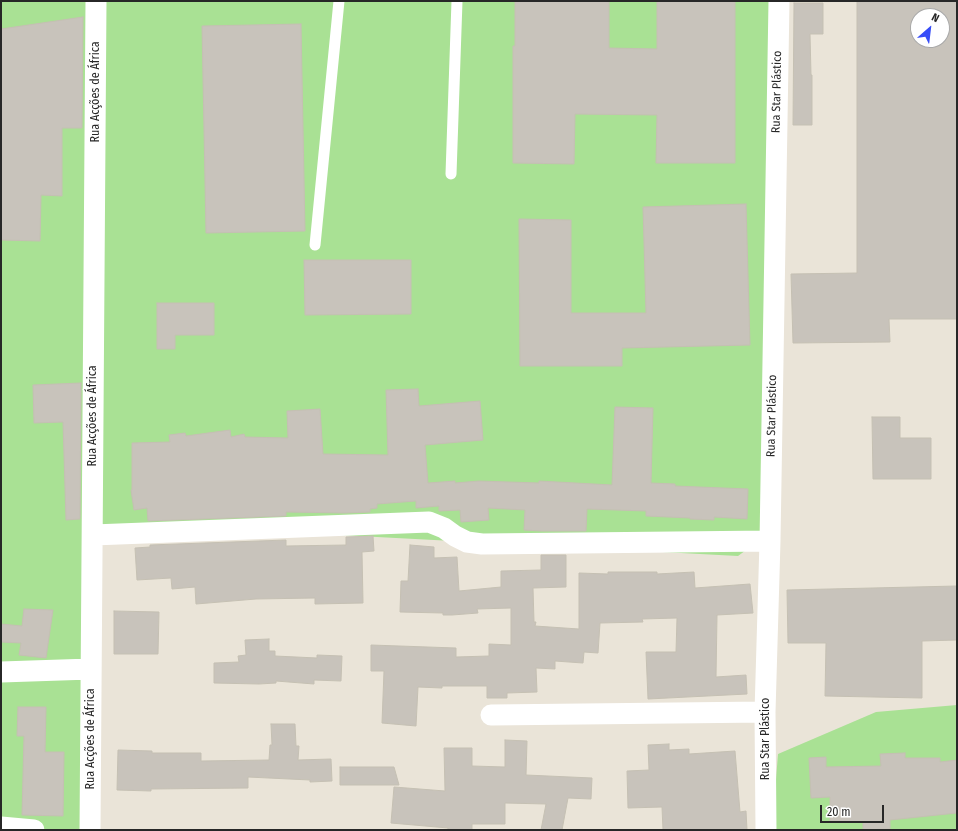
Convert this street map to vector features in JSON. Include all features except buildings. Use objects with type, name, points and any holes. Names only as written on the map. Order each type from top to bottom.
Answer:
[{"type":"street","name":"Rua Acções de África","points":[[90,830],[96,1]]},
{"type":"street","name":"Rua Star Plástico","points":[[766,830],[765,712],[770,541],[779,1]]},
{"type":"street","points":[[93,535],[429,522],[444,528],[467,542],[482,544],[770,541]]},
{"type":"street","points":[[1,672],[91,669]]},
{"type":"street","points":[[491,715],[765,712]]},
{"type":"street","points":[[1,827],[34,830]]},
{"type":"lane","points":[[315,245],[339,1]]},
{"type":"lane","points":[[451,174],[456,1]]},
{"type":"green space","points":[[1,1],[771,1],[780,525],[738,556],[130,524],[100,527],[94,830],[1,830]]},
{"type":"green space","points":[[957,705],[957,830],[772,830],[778,754],[876,712]]}]
